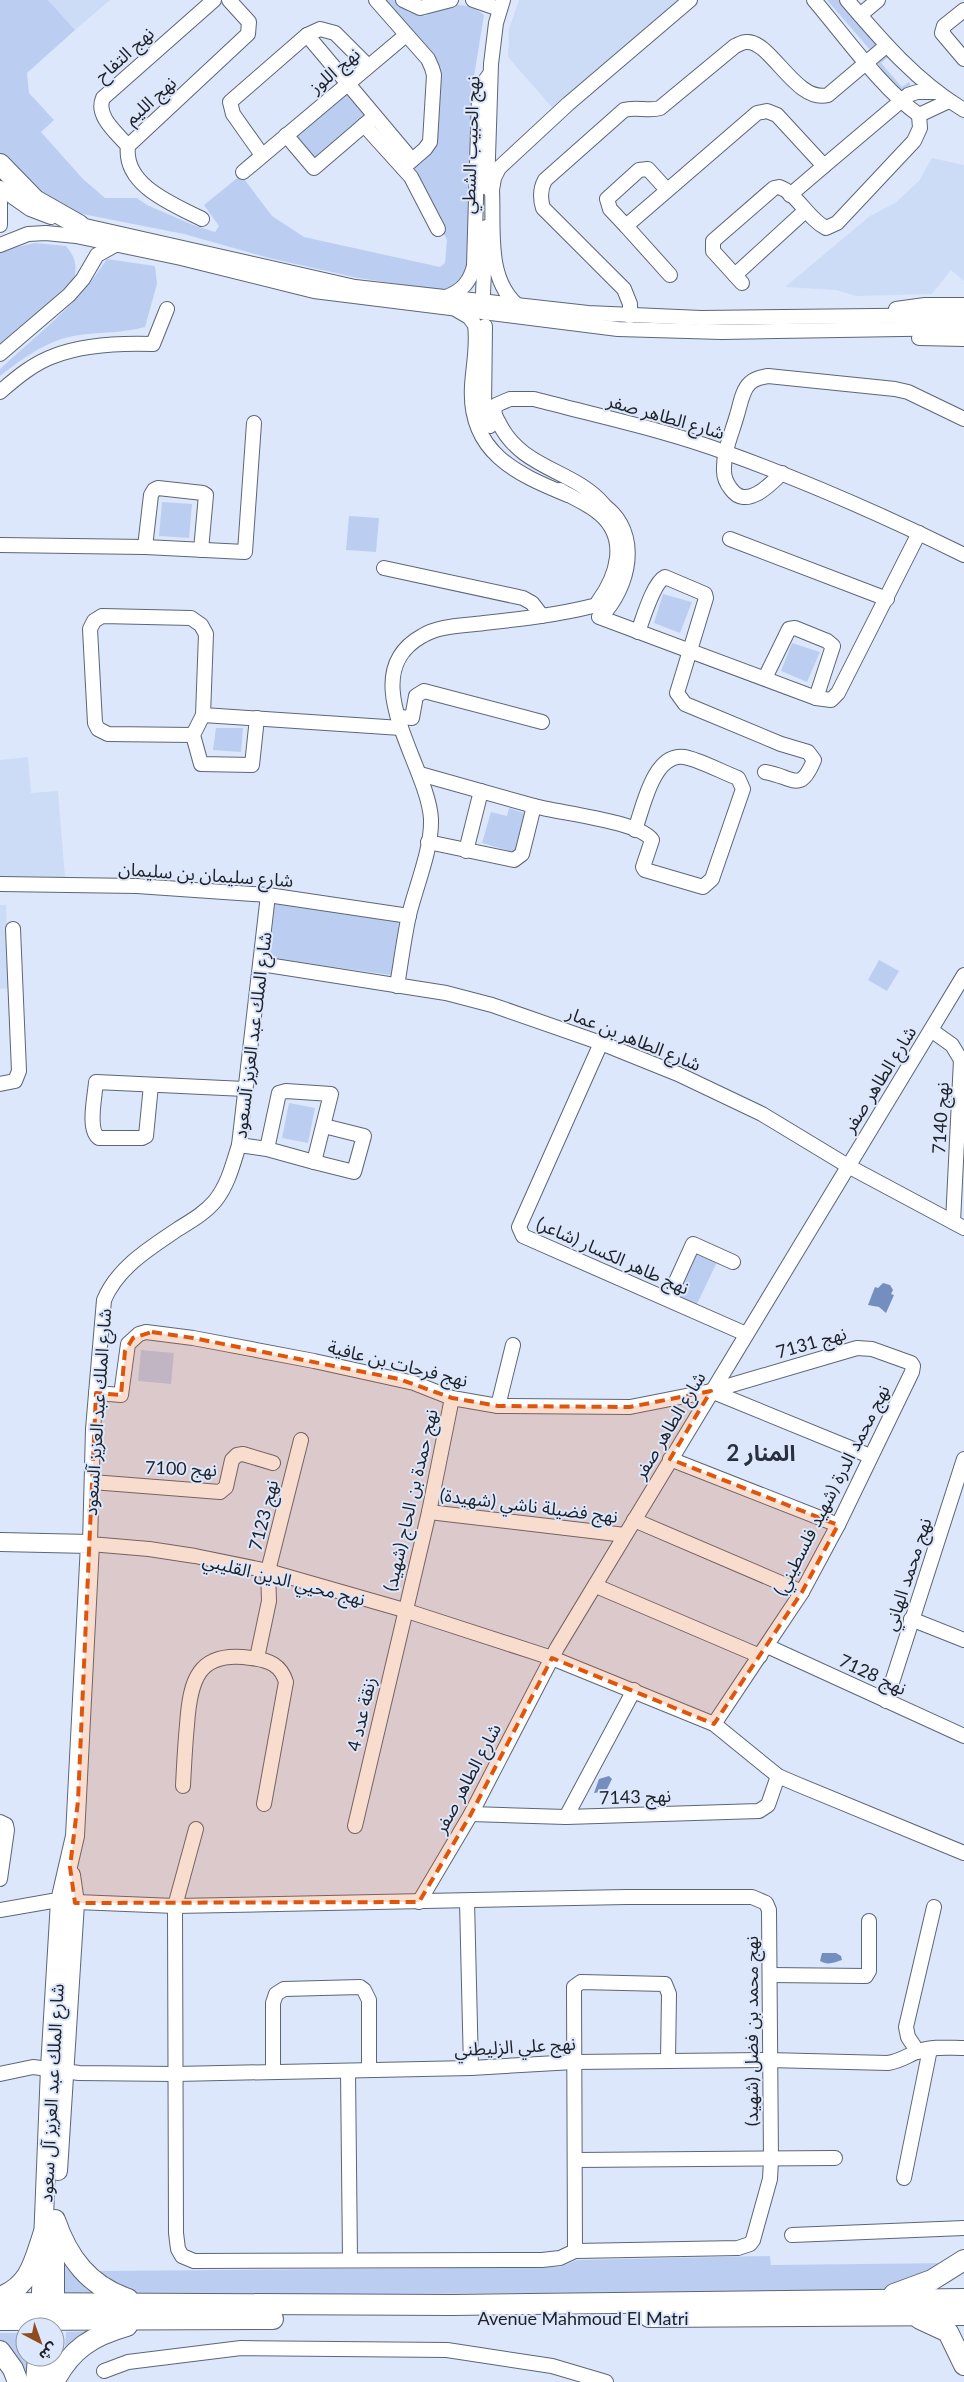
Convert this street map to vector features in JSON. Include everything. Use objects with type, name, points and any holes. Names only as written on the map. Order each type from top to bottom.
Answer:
[{"type":"highway","points":[[0,164],[34,200],[77,231]]},
{"type":"highway","points":[[0,2298],[16,2290],[27,2278],[50,2226]]},
{"type":"highway","points":[[50,2226],[94,2282],[140,2311]]},
{"type":"highway","points":[[873,2300],[932,2280],[951,2270],[964,2260]]},
{"type":"highway","name":"Avenue Mahmoud El Matri","points":[[140,2311],[310,2305],[605,2304],[964,2298]]},
{"type":"highway","points":[[0,2302],[48,2317],[140,2311]]},
{"type":"highway","points":[[54,2382],[63,2365],[81,2346],[110,2331],[140,2311]]},
{"type":"highway","name":"Avenue Mahmoud El Matri","points":[[140,2311],[202,2320],[964,2315]]},
{"type":"highway","points":[[912,2315],[948,2332],[964,2365]]},
{"type":"highway","points":[[0,2320],[15,2319]]},
{"type":"highway","points":[[0,2351],[13,2369],[18,2382]]},
{"type":"main road","name":"نهج محيي الدين القليبي","points":[[0,1542],[90,1544]]},
{"type":"main road","name":"نهج محيي الدين القليبي","points":[[0,1548],[43,1543]]},
{"type":"main road","name":"شارع الملك عبد العزيز آلسعود","points":[[70,1867],[78,1801],[90,1544]]},
{"type":"main road","name":"شارع الملك عبد العزيز آل سعود","points":[[48,2317],[57,2070],[70,1867]]},
{"type":"main road","points":[[35,2382],[36,2367]]},
{"type":"main road","points":[[50,2382],[51,2367]]},
{"type":"street","name":"نهج التفاح","points":[[128,146],[107,122],[101,112],[103,98],[214,0]]},
{"type":"street","name":"نهج الليم","points":[[202,219],[159,198],[146,186],[128,163],[128,146],[248,34],[249,22],[229,0]]},
{"type":"street","points":[[376,0],[428,59],[434,75],[430,142],[407,164]]},
{"type":"street","points":[[403,0],[420,8],[451,0]]},
{"type":"street","points":[[473,0],[502,5]]},
{"type":"street","points":[[517,305],[506,294],[496,271],[492,190],[494,178],[499,168],[568,104],[690,0]]},
{"type":"street","points":[[805,211],[739,279],[712,251],[713,241],[774,188],[783,188],[790,195],[805,211],[816,223],[826,228],[836,223],[914,141],[920,128],[919,115],[901,100],[866,62],[814,0]]},
{"type":"street","points":[[847,0],[886,46],[937,92],[964,110]]},
{"type":"street","points":[[860,15],[878,0]]},
{"type":"street","name":"نهج الحبيب الشطي","points":[[483,294],[491,73],[496,23],[502,5]]},
{"type":"street","points":[[964,10],[944,26],[942,32],[964,59]]},
{"type":"street","points":[[262,155],[237,121],[230,102],[307,35],[320,29],[335,33],[368,66]]},
{"type":"street","points":[[307,35],[348,84],[369,120],[407,164],[438,229]]},
{"type":"street","name":"نهج اللوز","points":[[243,172],[406,35]]},
{"type":"street","points":[[630,316],[630,304],[624,289],[544,208],[541,200],[542,186],[545,180],[624,110],[632,107],[654,110],[660,108],[735,46],[746,42],[757,44],[803,88],[816,96],[828,94],[886,46]]},
{"type":"street","points":[[449,303],[466,285],[472,276],[474,266],[479,98],[482,86],[491,73]]},
{"type":"street","points":[[790,195],[901,100],[917,92],[937,92]]},
{"type":"street","points":[[919,115],[949,101]]},
{"type":"street","points":[[626,226],[757,113],[767,111],[777,115],[824,166]]},
{"type":"street","points":[[286,135],[314,168],[369,120]]},
{"type":"street","points":[[667,190],[648,170],[640,170],[607,199],[610,209],[670,275]]},
{"type":"street","points":[[0,188],[30,209],[77,231],[117,244],[314,291],[449,303],[517,305],[630,316],[701,318],[964,315]]},
{"type":"street","points":[[0,202],[0,225]]},
{"type":"street","points":[[77,231],[89,268]]},
{"type":"street","points":[[0,245],[28,234],[77,231],[156,241],[330,282],[584,326],[653,331],[722,332],[964,328]]},
{"type":"street","points":[[0,354],[69,295],[83,279],[97,255],[117,244]]},
{"type":"street","points":[[449,303],[466,314],[475,325],[472,400],[477,425],[488,445],[513,470],[568,495]]},
{"type":"street","points":[[879,316],[914,306],[964,305]]},
{"type":"street","points":[[0,392],[18,376],[54,356],[126,343],[153,344],[167,309]]},
{"type":"street","points":[[485,326],[484,407],[490,427],[516,465],[602,516],[611,528],[617,543],[615,571],[598,610]]},
{"type":"street","points":[[881,330],[909,336],[964,339]]},
{"type":"street","points":[[782,473],[756,495],[745,497],[732,492],[726,482],[724,472],[726,452],[749,383],[768,376],[895,388],[908,392],[964,419]]},
{"type":"street","name":"شارع الطاهر صفر","points":[[604,505],[590,491],[531,460],[513,444],[495,416],[495,408],[499,402],[518,398],[534,399],[726,452],[782,473],[919,533],[964,555]]},
{"type":"street","points":[[0,545],[145,547],[245,552],[254,423]]},
{"type":"street","points":[[501,445],[521,462],[604,505],[621,523],[628,547],[627,565],[622,585],[598,610]]},
{"type":"street","points":[[145,547],[150,496],[158,488],[206,495],[201,550]]},
{"type":"street","points":[[397,986],[409,916],[428,842],[431,820],[427,796],[399,722],[392,694],[393,677],[398,661],[414,641],[438,629],[598,610],[638,632],[816,698],[831,700],[838,693],[919,533]]},
{"type":"street","points":[[730,539],[887,599]]},
{"type":"street","points":[[384,568],[523,598],[532,603],[542,616]]},
{"type":"street","points":[[638,632],[655,588],[665,577],[705,594],[706,598],[677,693],[686,704],[781,744],[808,752],[814,760],[807,777],[797,782],[765,772]]},
{"type":"street","points":[[193,735],[108,734],[98,729],[95,723],[90,629],[94,621],[102,616],[195,620],[206,634],[203,715],[193,735],[201,764],[248,767],[254,763],[257,718]]},
{"type":"street","points":[[765,678],[789,629],[795,628],[831,643],[833,646],[816,698]]},
{"type":"street","points":[[203,715],[399,722],[412,718],[416,696],[424,691],[542,722]]},
{"type":"street","points":[[420,774],[534,806],[604,820],[647,834],[652,840],[643,867],[645,870],[703,887],[712,880],[743,789],[741,782],[738,778],[684,757],[672,758],[664,763],[656,772],[635,830]]},
{"type":"street","points":[[466,851],[481,791]]},
{"type":"street","points":[[428,842],[509,860],[518,858],[522,854],[534,806]]},
{"type":"street","name":"شارع سليمان بن سليمان","points":[[0,884],[137,886],[268,895],[409,916]]},
{"type":"street","name":"شارع الملك عبد العزيز آلسعود","points":[[90,1544],[96,1393],[104,1300],[113,1281],[144,1253],[200,1215],[215,1201],[226,1184],[239,1145],[268,895]]},
{"type":"street","points":[[0,1084],[15,1081],[19,1071],[13,929]]},
{"type":"street","name":"شارع الطاهر بن عمار","points":[[260,964],[446,993],[492,1005],[601,1043],[678,1074],[762,1114],[848,1166],[959,1225]]},
{"type":"street","name":"شارع الطاهر صفر","points":[[419,1902],[470,1814],[552,1658],[711,1391],[964,976]]},
{"type":"street","name":"نهج 7140","points":[[931,1030],[952,1045],[961,1060],[959,1225]]},
{"type":"street","name":"نهج طاهر الكسار (شاعر)","points":[[601,1043],[519,1227],[520,1232],[523,1236],[746,1334]]},
{"type":"street","points":[[151,1085],[146,1136],[142,1138],[98,1138],[95,1136],[92,1128],[96,1082],[245,1089]]},
{"type":"street","points":[[266,1149],[277,1097],[281,1092],[331,1094],[314,1162]]},
{"type":"street","points":[[239,1145],[266,1149],[354,1172],[364,1136],[324,1126]]},
{"type":"street","points":[[668,1299],[693,1244],[733,1262]]},
{"type":"street","name":"نهج فرحات بن عافية","points":[[96,1393],[121,1395],[128,1344],[139,1334],[152,1332],[399,1379],[452,1398],[498,1406],[630,1407],[711,1391]]},
{"type":"street","points":[[498,1406],[513,1345]]},
{"type":"street","name":"نهج 7131","points":[[711,1391],[857,1348],[872,1349],[907,1361],[913,1366],[912,1372]]},
{"type":"street","name":"نهج محمد الدرة (شهيد فلسطيني)","points":[[714,1724],[802,1592],[838,1526],[912,1372]]},
{"type":"street","points":[[711,1391],[870,1456]]},
{"type":"street","name":"نهج حمدة بن الحاج (شهيد)","points":[[404,1610],[429,1512],[452,1398]]},
{"type":"street","name":"نهج 7123","points":[[257,1658],[268,1602],[268,1571],[301,1440]]},
{"type":"street","name":"نهج 7100","points":[[92,1482],[220,1492],[226,1487],[232,1460],[237,1454],[273,1463]]},
{"type":"street","points":[[670,1459],[838,1526]]},
{"type":"street","name":"نهج محمد الهاني","points":[[886,1701],[964,1459]]},
{"type":"street","name":"نهج فضيلة ناشي (شهيدة)","points":[[429,1512],[626,1535]]},
{"type":"street","points":[[634,1520],[802,1592]]},
{"type":"street","name":"نهج محيي الدين القليبي","points":[[90,1544],[186,1554],[268,1571],[404,1610],[552,1658],[714,1724],[778,1776],[964,1853]]},
{"type":"street","name":"نهج 7128","points":[[596,1586],[764,1651],[886,1701],[964,1736]]},
{"type":"street","name":"زنقة عدد 4","points":[[355,1826],[404,1610]]},
{"type":"street","points":[[912,1619],[964,1640]]},
{"type":"street","points":[[183,1786],[188,1705],[193,1682],[198,1674],[211,1662],[240,1656],[257,1658],[276,1665],[283,1672],[286,1682],[264,1804]]},
{"type":"street","points":[[566,1817],[634,1690]]},
{"type":"street","name":"نهج 7143","points":[[470,1814],[566,1817],[760,1811],[768,1805],[778,1776]]},
{"type":"street","points":[[0,1822],[6,1825],[7,1830],[0,1879]]},
{"type":"street","name":"نهج محمد بن فضل (شهيد)","points":[[196,1829],[175,1906],[176,2242],[182,2256],[194,2261],[542,2260],[560,2258],[575,2252],[744,2247],[753,2240],[770,2180],[771,2160],[768,2060],[769,1910],[766,1904],[752,1897],[735,1896],[467,1901]]},
{"type":"street","points":[[0,1910],[39,1902],[175,1906],[467,1901],[470,2068]]},
{"type":"street","points":[[904,2178],[924,2050],[908,2037],[906,2027],[934,1907]]},
{"type":"street","points":[[770,1975],[866,1976],[869,1971],[869,1921]]},
{"type":"street","points":[[575,2252],[573,1992],[577,1984],[581,1982],[665,1984],[670,1994],[668,2060]]},
{"type":"street","points":[[273,2071],[273,2003],[276,1994],[284,1989],[360,1987],[368,1994],[369,2000],[369,2070]]},
{"type":"street","name":"نهج علي الزليطني","points":[[0,2074],[33,2067],[57,2070],[175,2074],[470,2068],[574,2062],[668,2060],[888,2063],[898,2062],[924,2050],[964,2048]]},
{"type":"street","points":[[348,2071],[350,2260]]},
{"type":"street","points":[[575,2160],[771,2160],[835,2158]]},
{"type":"street","points":[[792,2235],[964,2228]]},
{"type":"street","points":[[104,2371],[128,2362],[242,2348],[447,2350],[552,2366],[606,2382]]},
{"type":"highlighted area","points":[[152,1332],[193,1338],[399,1379],[452,1398],[498,1406],[630,1407],[711,1391],[670,1459],[838,1525],[802,1592],[714,1724],[552,1658],[471,1814],[419,1902],[75,1903],[70,1867],[78,1801],[96,1393],[121,1395],[125,1351],[133,1338]]},
{"type":"shaded area","points":[[0,0],[48,0],[75,30],[27,73],[29,93],[54,120],[41,132],[83,179],[105,198],[137,198],[147,205],[193,225],[215,232],[219,226],[204,205],[241,175],[272,216],[304,237],[440,267],[445,263],[447,240],[409,166],[433,145],[437,66],[380,0],[398,0],[408,12],[425,16],[440,8],[456,5],[463,5],[477,10],[484,15],[471,95],[469,271],[446,291],[358,278],[269,258],[184,234],[67,211],[43,197],[0,154]]},
{"type":"shaded area","points":[[48,0],[110,0],[75,30]]},
{"type":"shaded area","points":[[519,0],[684,0],[556,112],[508,57],[509,29]]},
{"type":"shaded area","points":[[827,0],[839,0],[879,47],[872,52]]},
{"type":"shaded area","points":[[884,53],[888,57],[881,63],[902,87],[909,82],[912,89],[905,96],[873,62]]},
{"type":"shaded area","points":[[347,91],[367,115],[315,160],[294,135]]},
{"type":"shaded area","points":[[932,158],[964,165],[964,281],[951,270],[932,294],[856,296],[836,290],[785,287],[870,216],[895,203],[919,181]]},
{"type":"shaded area","points":[[35,243],[66,246],[75,262],[74,280],[0,347],[0,251]]},
{"type":"shaded area","points":[[107,259],[155,266],[157,284],[145,327],[68,337],[47,345],[27,356],[0,376],[0,369],[71,304]]},
{"type":"shaded area","points":[[162,502],[192,504],[189,538],[159,536]]},
{"type":"shaded area","points":[[349,516],[379,518],[376,552],[346,550]]},
{"type":"shaded area","points":[[663,594],[692,602],[680,633],[654,623]]},
{"type":"shaded area","points":[[792,643],[820,652],[807,682],[781,671]]},
{"type":"shaded area","points":[[216,728],[243,728],[241,752],[213,750]]},
{"type":"shaded area","points":[[28,757],[31,793],[58,791],[65,877],[0,877],[0,760]]},
{"type":"shaded area","points":[[509,808],[527,814],[516,853],[482,843],[491,812],[507,816]]},
{"type":"shaded area","points":[[275,903],[399,922],[391,975],[269,958]]},
{"type":"shaded area","points":[[0,905],[6,905],[9,988],[0,989]]},
{"type":"shaded area","points":[[879,960],[899,971],[887,991],[868,980]]},
{"type":"shaded area","points":[[289,1103],[315,1108],[308,1143],[282,1138]]},
{"type":"shaded area","points":[[696,1252],[717,1262],[696,1306],[676,1297]]},
{"type":"shaded area","points":[[883,1283],[890,1285],[893,1290],[891,1294],[894,1295],[886,1313],[879,1307],[868,1305],[875,1287],[878,1288]]},
{"type":"shaded area","points":[[141,1350],[174,1353],[171,1384],[138,1381]]},
{"type":"shaded area","points":[[609,1776],[612,1779],[606,1791],[594,1793],[599,1779]]},
{"type":"shaded area","points":[[822,1953],[836,1953],[841,1956],[842,1960],[831,1963],[820,1961]]},
{"type":"shaded area","points":[[65,2255],[97,2271],[560,2267],[577,2260],[770,2256],[771,2265],[954,2263],[897,2288],[866,2291],[64,2296]]},
{"type":"shaded area","points":[[99,2331],[65,2361],[66,2332]]},
{"type":"shaded area","points":[[0,2333],[15,2333],[15,2362],[0,2343]]},
{"type":"shaded area","points":[[19,2367],[32,2367],[31,2382]]},
{"type":"district","name":"المنار 2","points":[[761,1452]]}]
